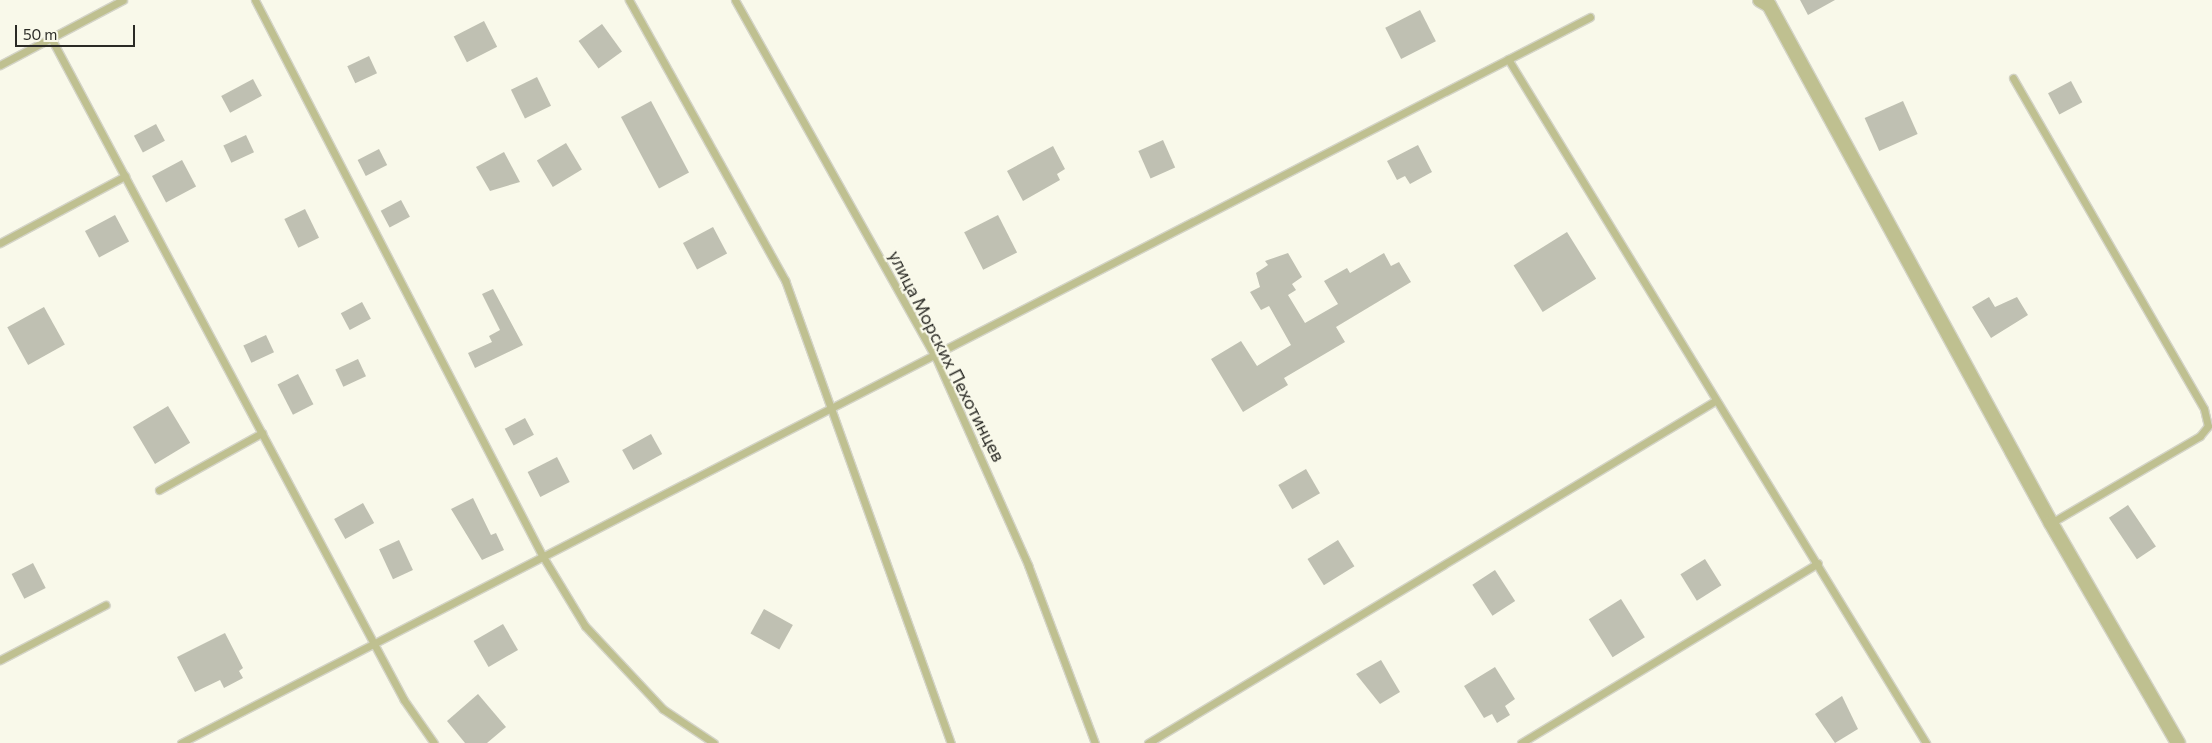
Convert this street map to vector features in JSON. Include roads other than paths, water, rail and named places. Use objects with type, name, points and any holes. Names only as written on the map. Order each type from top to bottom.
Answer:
[{"type":"street","points":[[1760,0],[1769,5],[2051,523],[2178,743]]},
{"type":"lane","points":[[0,65],[123,0]]},
{"type":"lane","points":[[254,0],[542,555],[585,626],[618,665],[663,709],[714,743]]},
{"type":"lane","points":[[629,0],[785,280],[951,743]]},
{"type":"lane","name":"улица Морских Пехотинцев","points":[[735,0],[936,358],[1024,556],[1095,743]]},
{"type":"lane","points":[[181,743],[195,740],[542,555],[830,409],[936,358],[1590,18]]},
{"type":"lane","points":[[51,38],[374,643],[434,743]]},
{"type":"lane","points":[[1508,59],[1715,401],[1818,563],[1926,743]]},
{"type":"lane","points":[[2013,78],[2204,409],[2208,426],[2200,436],[2051,523]]},
{"type":"lane","points":[[0,242],[125,176]]},
{"type":"lane","points":[[1148,743],[1715,401]]},
{"type":"lane","points":[[159,490],[262,434]]},
{"type":"lane","points":[[1521,743],[1818,563]]},
{"type":"lane","points":[[0,660],[104,605]]}]
